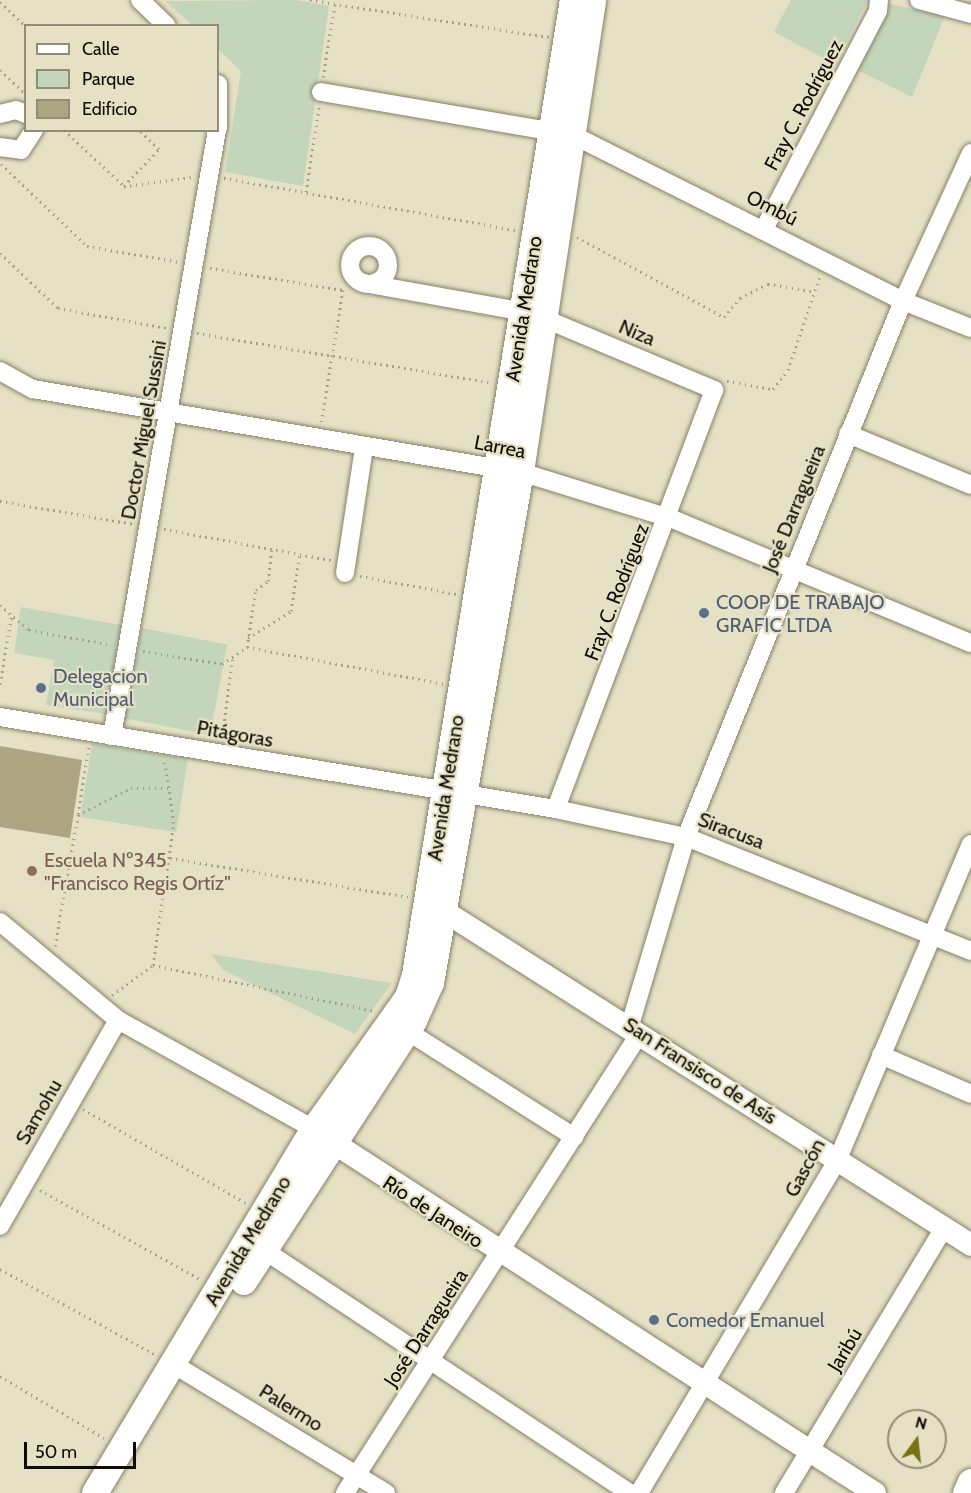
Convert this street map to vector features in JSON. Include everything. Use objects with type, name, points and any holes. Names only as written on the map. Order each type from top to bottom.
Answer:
[{"type":"main road","name":"Avenida Medrano","points":[[563,132],[567,40],[573,0]]},
{"type":"main road","name":"Avenida Medrano","points":[[115,1493],[219,1290],[265,1214],[322,1137],[400,1023],[436,904],[563,132],[593,0]]},
{"type":"main road","name":"Avenida Medrano","points":[[454,794],[462,687],[476,598],[509,470],[512,386],[533,315]]},
{"type":"main road","name":"Avenida Medrano","points":[[95,1493],[122,1449],[264,1250],[322,1137]]},
{"type":"main road","points":[[966,1493],[971,1482]]},
{"type":"street","name":"Fray C. Rodríguez","points":[[764,229],[878,11],[879,0]]},
{"type":"street","points":[[919,0],[971,14]]},
{"type":"street","points":[[145,5],[165,24]]},
{"type":"street","name":"Ombú","points":[[321,92],[563,132],[764,229],[903,301],[971,328]]},
{"type":"street","points":[[0,114],[24,114]]},
{"type":"street","name":"Doctor Miguel Sussini","points":[[112,736],[170,415],[216,132]]},
{"type":"street","points":[[0,147],[14,152],[35,134]]},
{"type":"street","name":"José Darragueira","points":[[345,1493],[432,1362],[574,1137],[635,1029],[686,837],[903,301],[970,157]]},
{"type":"street","name":"Niza","points":[[369,284],[533,315],[714,390]]},
{"type":"street","name":"Larrea","points":[[0,371],[33,389],[318,441],[509,470],[670,518],[795,567],[971,643]]},
{"type":"street","name":"Fray C. Rodríguez","points":[[556,809],[670,518],[714,390]]},
{"type":"street","points":[[848,434],[971,485]]},
{"type":"street","points":[[345,568],[364,448]]},
{"type":"street","name":"Pitágoras","points":[[0,717],[454,794]]},
{"type":"street","name":"Siracusa","points":[[454,794],[556,809],[686,837],[934,934],[971,951]]},
{"type":"street","name":"Gascón","points":[[639,1493],[837,1161],[971,844]]},
{"type":"street","name":"San Fransisco de Asís","points":[[436,904],[971,1245]]},
{"type":"street","name":"Río de Janeiro","points":[[0,922],[51,968],[118,1020],[322,1137],[500,1255],[810,1454],[875,1493]]},
{"type":"street","name":"Samohu","points":[[0,1226],[118,1020]]},
{"type":"street","points":[[400,1023],[574,1137]]},
{"type":"street","points":[[881,1055],[971,1094]]},
{"type":"street","name":"Jaribú","points":[[784,1493],[810,1454],[944,1228]]},
{"type":"street","points":[[264,1250],[630,1493]]},
{"type":"street","name":"Palermo","points":[[180,1368],[386,1493]]},
{"type":"path","points":[[310,0],[567,40]]},
{"type":"path","points":[[0,2],[24,24]]},
{"type":"path","points":[[0,70],[24,92]]},
{"type":"path","points":[[66,132],[124,186]]},
{"type":"path","points":[[124,186],[159,149],[141,132]]},
{"type":"path","points":[[0,163],[87,246],[343,290],[318,441]]},
{"type":"path","points":[[124,186],[209,175],[547,230],[724,317],[740,298],[768,284],[812,291]]},
{"type":"path","points":[[0,253],[58,308],[512,386]]},
{"type":"path","points":[[714,390],[725,380],[773,389],[788,370],[812,291],[828,262]]},
{"type":"path","points":[[0,507],[1,501]]},
{"type":"path","points":[[247,647],[256,590],[268,581],[272,550],[300,554],[345,568],[476,598]]},
{"type":"path","points":[[248,638],[291,611],[300,554]]},
{"type":"path","points":[[0,604],[29,630],[128,648],[222,664],[247,647],[462,687]]},
{"type":"path","points":[[0,684],[12,613]]},
{"type":"path","points":[[220,754],[232,657]]},
{"type":"path","points":[[51,968],[92,733]]},
{"type":"path","points":[[98,1005],[153,964],[174,823],[161,744]]},
{"type":"path","points":[[78,815],[130,788],[168,788]]},
{"type":"path","points":[[170,858],[436,904]]},
{"type":"path","points":[[153,964],[400,1023]]},
{"type":"path","points":[[71,1102],[265,1214]]},
{"type":"path","points":[[25,1181],[219,1290]]},
{"type":"path","points":[[0,1269],[180,1368]]},
{"type":"path","points":[[0,1376],[122,1449]]},
{"type":"green space","points":[[296,0],[329,6],[303,186],[225,172],[241,71],[219,50],[219,24],[191,24],[165,1]]},
{"type":"green space","points":[[791,0],[868,0],[835,64],[774,32]]},
{"type":"green space","points":[[890,4],[945,16],[912,97],[859,71]]},
{"type":"green space","points":[[21,607],[121,625],[105,714],[46,705],[54,660],[14,653]]},
{"type":"green space","points":[[142,628],[227,645],[210,735],[124,718]]},
{"type":"green space","points":[[92,744],[188,759],[176,832],[80,817]]},
{"type":"green space","points":[[211,954],[392,983],[355,1034],[223,970]]},
{"type":"building","name":"Escuela Nº345 \"Francisco Regis Ortíz\"","points":[[0,746],[82,760],[70,838],[0,827]]},
{"type":"place","name":"COOP DE TRABAJO GRAFIC LTDA","points":[[704,613]]},
{"type":"place","name":"Delegacion Municipal","points":[[41,688]]},
{"type":"place","name":"Escuela Nº345 \"Francisco Regis Ortíz\"","points":[[32,871]]},
{"type":"place","name":"Comedor Emanuel","points":[[654,1320]]}]
